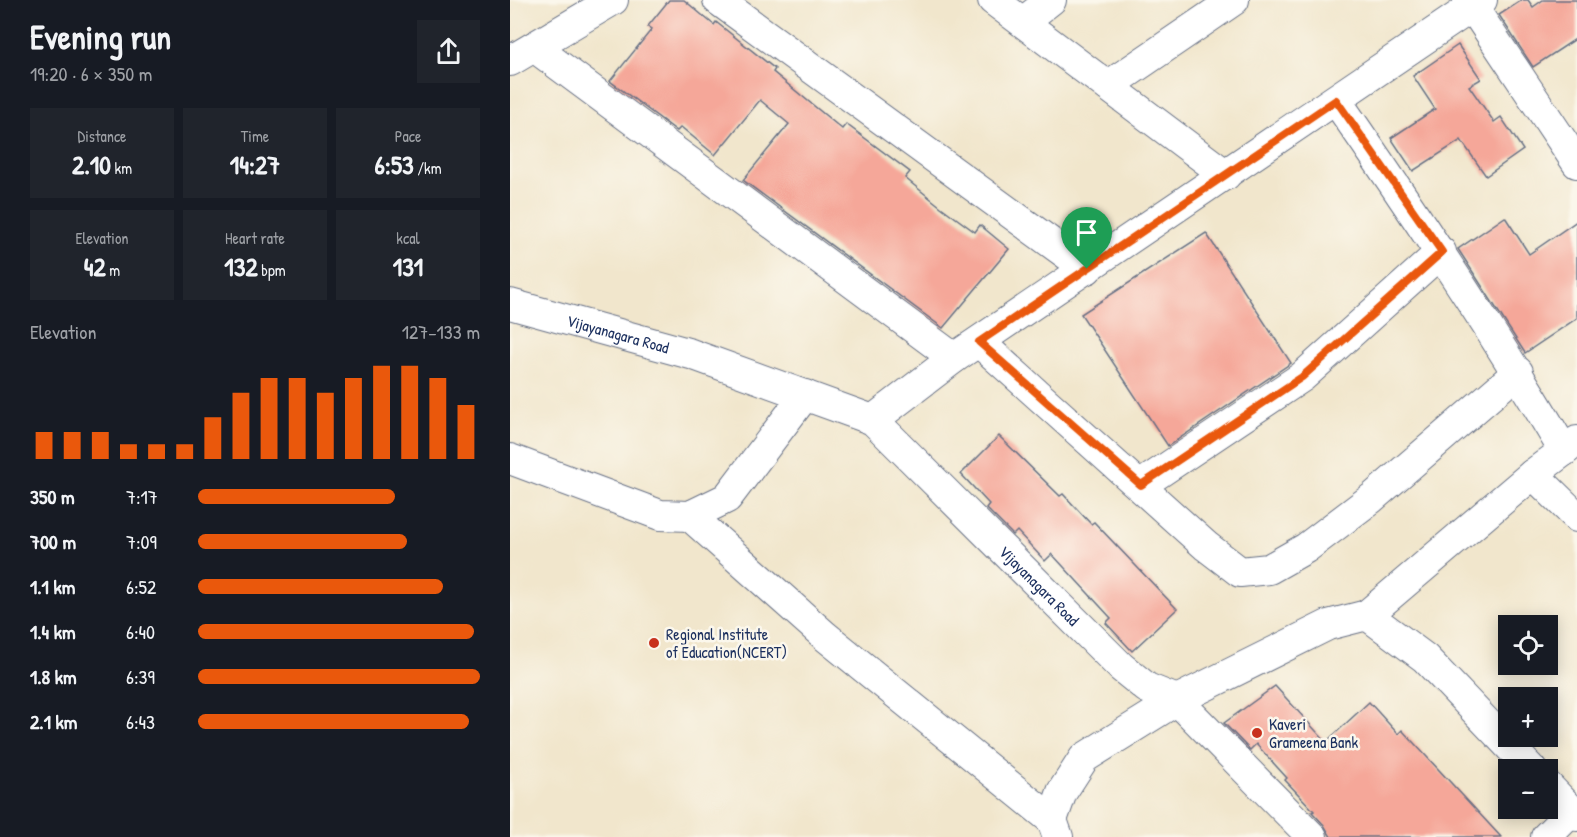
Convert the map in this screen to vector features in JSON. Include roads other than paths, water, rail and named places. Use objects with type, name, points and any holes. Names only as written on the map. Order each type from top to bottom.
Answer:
[{"type":"street","points":[[613,0],[522,54],[954,358]]},
{"type":"street","points":[[718,0],[1087,269]]},
{"type":"street","points":[[993,0],[1226,175]]},
{"type":"street","points":[[1023,22],[1051,0]]},
{"type":"street","points":[[1108,86],[1234,0]]},
{"type":"street","points":[[873,420],[954,358],[1336,100],[1474,2],[1577,163]]},
{"type":"street","points":[[690,516],[825,636],[1055,828],[1062,792],[1084,758],[1177,700],[1328,625],[1367,615],[1533,474],[1570,446],[1518,372],[1442,252],[1336,100]]},
{"type":"street","points":[[1141,485],[1302,377],[1442,252]]},
{"type":"street","name":"Vijayanagara Road","points":[[510,304],[691,354],[873,420],[1121,666],[1147,688],[1177,700]]},
{"type":"street","points":[[979,342],[1141,485],[1206,546],[1240,572],[1269,569],[1306,548],[1372,498],[1518,372]]},
{"type":"street","points":[[510,459],[660,515],[690,516],[727,498],[805,395]]},
{"type":"street","points":[[1533,474],[1577,517]]},
{"type":"street","points":[[1367,615],[1425,658],[1521,759]]},
{"type":"street","points":[[1177,700],[1312,837]]},
{"type":"street","points":[[1546,837],[1575,813],[1558,796]]},
{"type":"place","name":"Regional Institute of Education(NCERT)","points":[[654,643]]},
{"type":"place","name":"Kaveri Grameena Bank","points":[[1257,733]]}]
